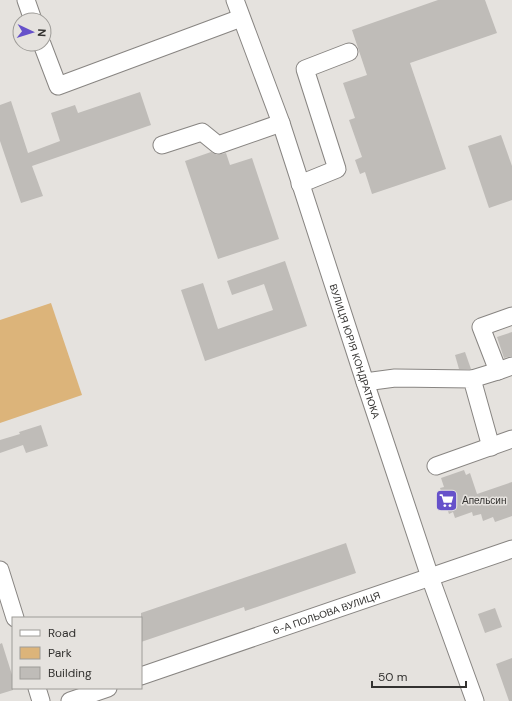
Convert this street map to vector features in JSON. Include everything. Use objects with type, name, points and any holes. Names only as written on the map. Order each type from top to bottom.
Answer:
[{"type":"street","points":[[26,0],[30,12]]},
{"type":"street","name":"ВУЛИЦЯ ЮРІЯ КОНДРАТЮКА","points":[[235,0],[281,123],[430,576],[475,701]]},
{"type":"street","points":[[45,52],[58,86],[241,18]]},
{"type":"street","points":[[300,184],[337,170],[305,69],[349,52]]},
{"type":"street","points":[[162,145],[202,132],[218,145],[281,123]]},
{"type":"street","points":[[365,382],[395,378],[472,379],[505,368],[480,327],[512,316]]},
{"type":"street","points":[[472,379],[492,447]]},
{"type":"street","points":[[436,466],[512,439]]},
{"type":"street","name":"6-А ПОЛЬОВА ВУЛИЦЯ","points":[[142,676],[430,576],[512,550]]},
{"type":"street","points":[[0,570],[15,617]]},
{"type":"street","points":[[37,689],[41,701]]},
{"type":"street","points":[[70,701],[105,689]]},
{"type":"green space","points":[[51,303],[82,395],[0,423],[0,320]]},
{"type":"building","points":[[438,0],[485,0],[497,33],[410,63],[446,169],[372,194],[365,172],[360,174],[355,160],[362,157],[349,120],[355,118],[343,83],[367,75],[352,30]]},
{"type":"building","points":[[140,92],[151,125],[32,166],[43,196],[21,203],[0,141],[0,105],[11,101],[28,153],[60,141],[51,113],[75,105],[78,113]]},
{"type":"building","points":[[501,135],[512,166],[512,200],[489,208],[468,146]]},
{"type":"building","points":[[211,152],[217,155],[226,153],[230,165],[252,158],[279,239],[218,259],[185,161]]},
{"type":"building","points":[[285,261],[307,326],[205,361],[181,290],[203,283],[218,329],[273,310],[264,284],[232,295],[227,281]]},
{"type":"building","points":[[512,332],[512,356],[504,358],[497,337]]},
{"type":"building","points":[[465,352],[471,369],[459,369],[455,355]]},
{"type":"building","points":[[41,425],[48,446],[26,453],[23,445],[0,453],[0,440],[20,434],[19,432]]},
{"type":"building","points":[[464,470],[466,475],[470,473],[477,494],[512,482],[512,516],[495,522],[493,517],[483,521],[481,514],[473,516],[472,512],[455,518],[453,512],[449,514],[440,488],[444,487],[441,478]]},
{"type":"building","points":[[346,543],[356,573],[245,611],[244,607],[142,642],[141,613]]},
{"type":"building","points":[[495,608],[502,627],[485,633],[478,614]]},
{"type":"building","points":[[2,643],[12,675],[13,690],[0,694],[0,644]]},
{"type":"building","points":[[512,658],[512,701],[509,701],[496,664]]},
{"type":"place","name":"Апельсин","points":[[446,500]]}]
